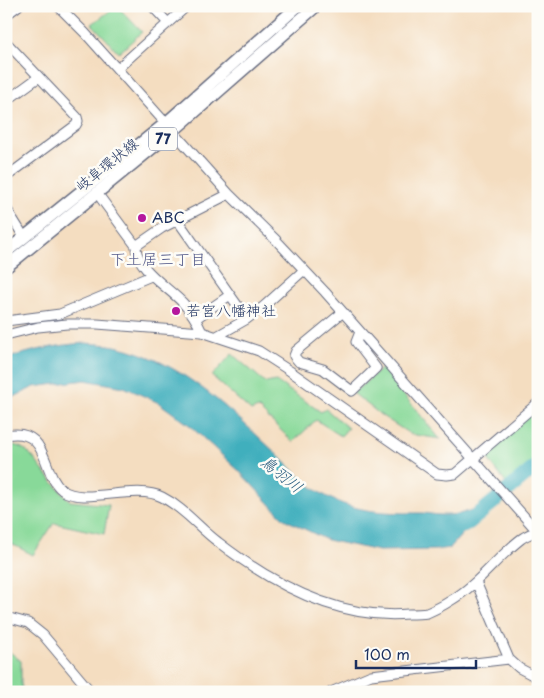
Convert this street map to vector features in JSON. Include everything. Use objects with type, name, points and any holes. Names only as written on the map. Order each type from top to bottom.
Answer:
[{"type":"main road","name":"岐阜環状線","points":[[6,267],[97,193],[298,6]]},
{"type":"main road","name":"岐阜環状線","points":[[6,252],[170,127],[316,6]]},
{"type":"street","points":[[6,15],[18,6]]},
{"type":"street","points":[[6,435],[24,435],[41,448],[54,480],[62,490],[71,494],[83,495],[146,492],[161,496],[178,506],[216,542],[254,568],[299,592],[337,606],[369,614],[398,615],[426,613],[451,601],[476,582],[522,539],[536,530],[304,270],[229,194],[58,6]]},
{"type":"street","points":[[152,6],[168,23]]},
{"type":"street","points":[[117,69],[187,6]]},
{"type":"street","points":[[6,42],[77,117],[78,122],[55,142],[6,177]]},
{"type":"street","points":[[6,101],[39,77]]},
{"type":"street","points":[[97,193],[136,246],[136,252],[151,276],[170,290],[196,319],[202,332]]},
{"type":"street","points":[[136,246],[162,228],[229,194]]},
{"type":"street","points":[[6,208],[24,237]]},
{"type":"street","points":[[178,221],[247,319]]},
{"type":"street","points":[[217,336],[247,319],[304,270]]},
{"type":"street","points":[[6,322],[60,314],[151,276]]},
{"type":"street","points":[[196,319],[230,295]]},
{"type":"street","points":[[342,312],[296,351],[294,356],[300,362],[323,369],[352,391],[376,368],[356,342],[360,332]]},
{"type":"street","points":[[6,336],[38,327],[67,324],[97,324],[202,332],[217,336],[259,351],[437,474],[455,474],[475,461],[538,403]]},
{"type":"street","points":[[476,582],[509,659],[519,668],[534,675],[538,666]]},
{"type":"street","points":[[6,617],[28,622],[43,635],[91,692]]},
{"type":"street","points":[[331,692],[372,675],[509,659]]},
{"type":"green space","points":[[117,6],[142,32],[119,53],[92,24]]},
{"type":"green space","points":[[232,354],[266,383],[276,381],[321,412],[326,409],[348,428],[341,436],[316,420],[293,442],[258,408],[251,411],[212,376]]},
{"type":"green space","points":[[382,368],[440,439],[410,434],[382,416],[353,393]]},
{"type":"green space","points":[[538,398],[538,460],[508,486],[488,459]]},
{"type":"green space","points":[[6,444],[26,450],[70,501],[109,505],[104,534],[54,523],[33,555],[6,541],[6,482],[10,478],[6,463]]},
{"type":"green space","points":[[6,649],[21,661],[23,692],[6,692]]},
{"type":"water","points":[[85,343],[115,346],[139,353],[184,375],[224,406],[307,483],[337,502],[373,511],[448,515],[467,512],[491,501],[450,548],[379,551],[327,540],[284,519],[238,470],[188,424],[159,403],[124,387],[85,380],[34,387],[6,401],[6,359],[45,348]]},
{"type":"waterway","name":"鳥羽川","points":[[463,526],[538,465]]},
{"type":"place","name":"ABC","points":[[142,218]]},
{"type":"place","name":"若宮八幡神社","points":[[176,311]]},
{"type":"district","name":"下土居三丁目","points":[[158,259]]}]
